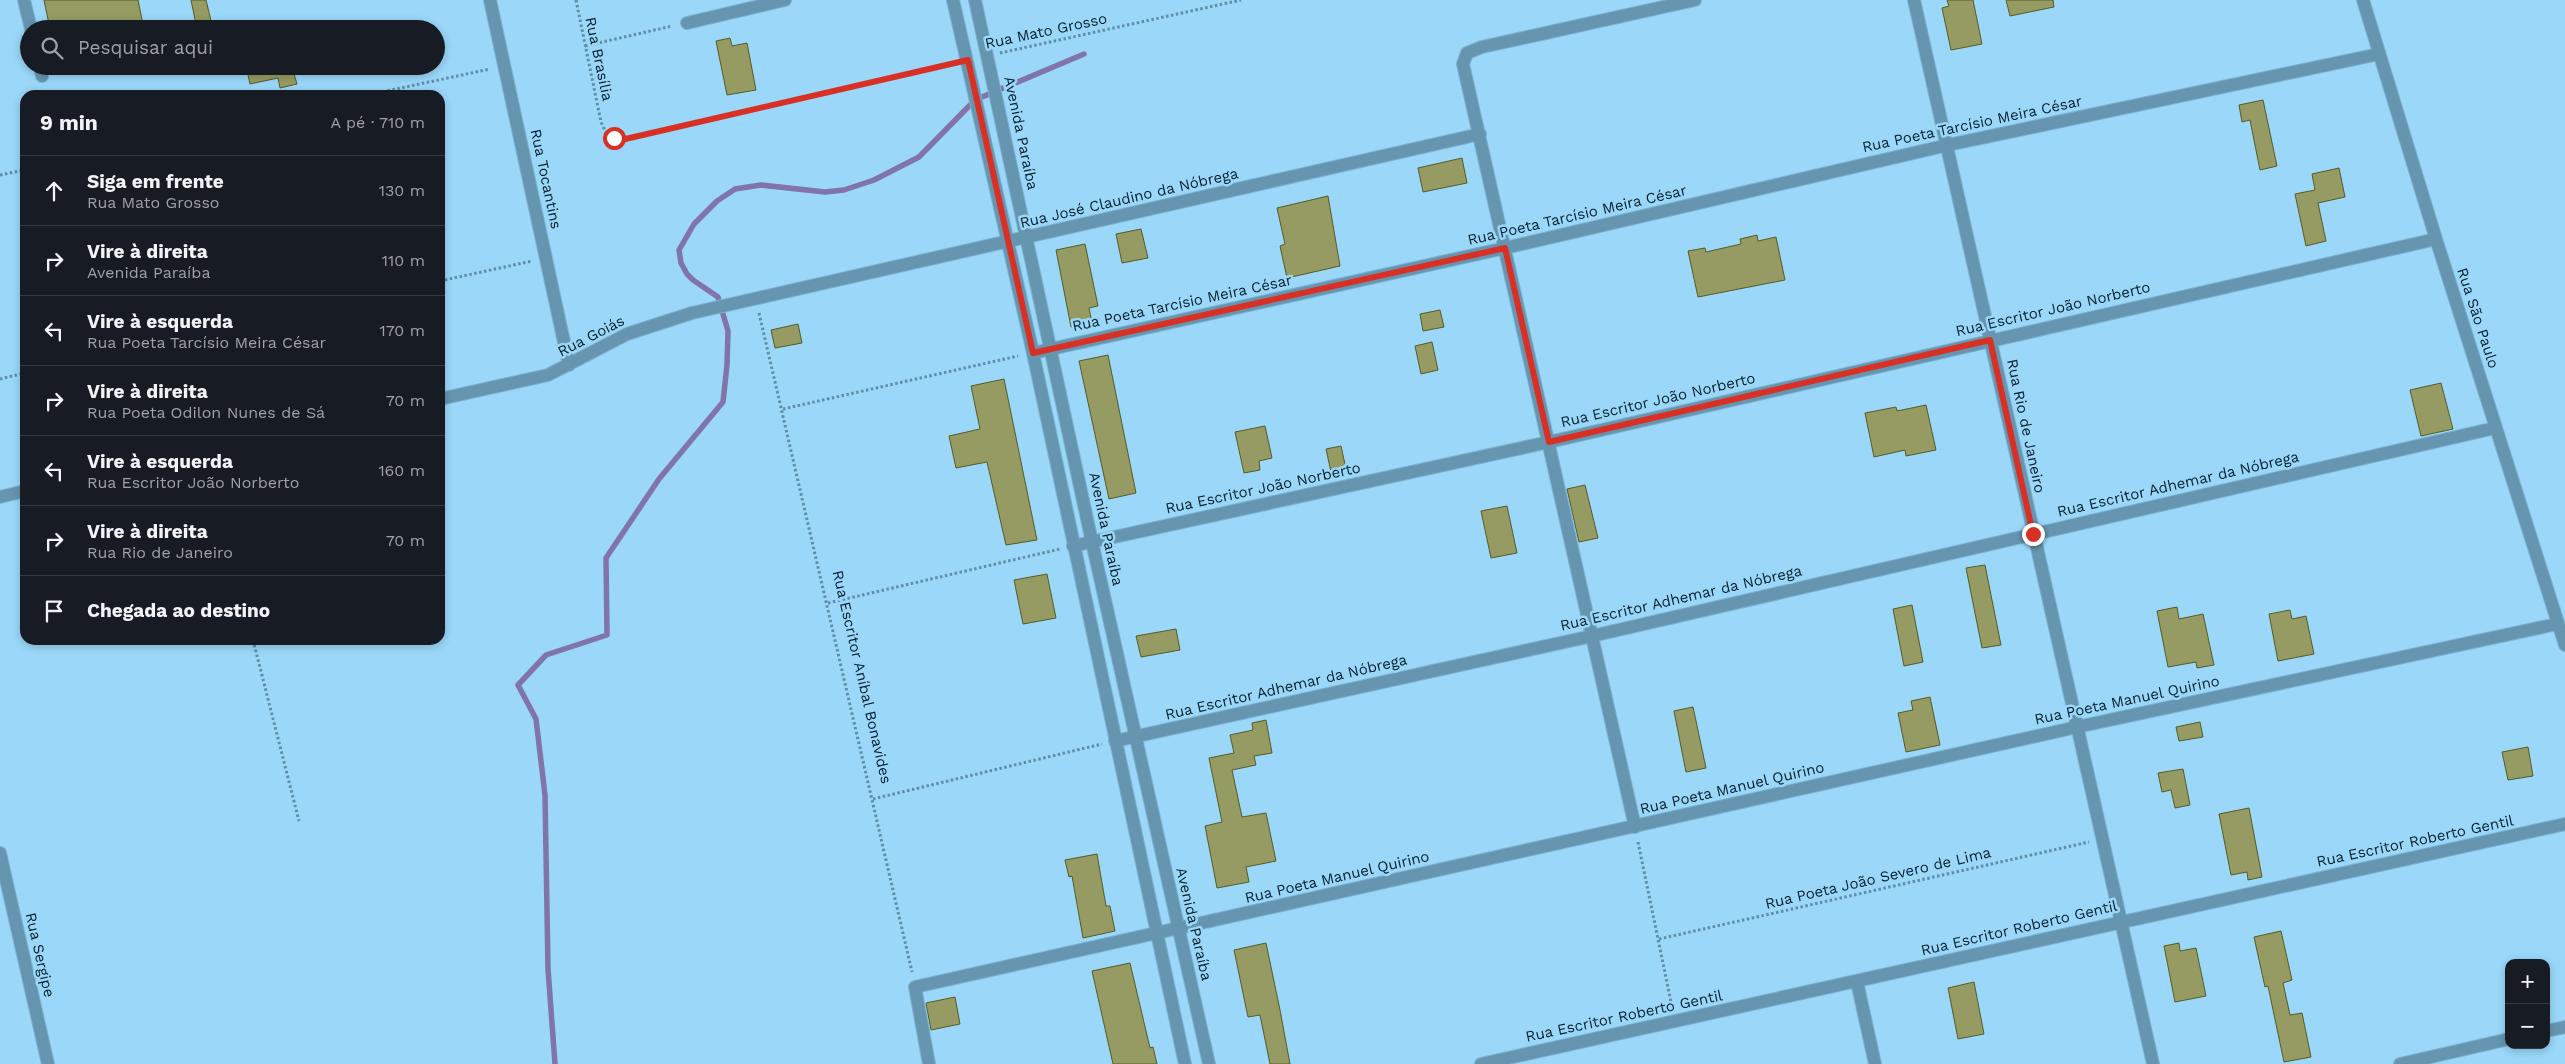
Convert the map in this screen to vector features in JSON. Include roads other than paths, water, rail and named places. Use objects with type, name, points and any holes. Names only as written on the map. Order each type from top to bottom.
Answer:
[{"type":"street","points":[[24,0],[29,20]]},
{"type":"street","name":"Rua Tocantins","points":[[490,0],[569,365]]},
{"type":"street","points":[[687,22],[785,0]]},
{"type":"street","points":[[953,0],[1009,242],[1185,1064]]},
{"type":"street","name":"Avenida Paraíba","points":[[975,0],[1092,542],[1209,1064]]},
{"type":"street","points":[[1635,827],[1463,64],[1467,53],[1482,47],[1695,0]]},
{"type":"street","name":"Rua Rio de Janeiro","points":[[1914,0],[2153,1064]]},
{"type":"street","name":"Rua São Paulo","points":[[2364,0],[2436,239],[2565,645]]},
{"type":"street","name":"Rua Poeta Tarcísio Meira César","points":[[1033,353],[1505,248],[1948,145],[2379,54]]},
{"type":"street","name":"Rua José Claudino da Nóbrega","points":[[755,298],[1480,134]]},
{"type":"street","name":"Rua Escritor João Norberto","points":[[1073,546],[1549,442],[2436,239]]},
{"type":"street","name":"Rua Goiás","points":[[445,398],[548,375],[602,346],[661,321],[755,298]]},
{"type":"street","name":"Rua Escritor Adhemar da Nóbrega","points":[[1115,741],[1592,636],[2495,428]]},
{"type":"street","points":[[0,497],[20,493]]},
{"type":"street","name":"Rua Poeta Manuel Quirino","points":[[929,1064],[915,987],[2077,727],[2557,624]]},
{"type":"street","name":"Rua Escritor Roberto Gentil","points":[[1481,1064],[1528,1059],[1675,1022],[2565,824]]},
{"type":"street","name":"Rua Sergipe","points":[[0,853],[48,1064]]},
{"type":"street","points":[[1857,982],[1875,1064]]},
{"type":"street","points":[[2550,1030],[2565,1027]]},
{"type":"street","points":[[2400,1064],[2505,1040]]},
{"type":"waterway","points":[[555,1064],[548,969],[545,795],[536,719],[518,685],[546,655],[607,635],[606,558],[659,479],[723,402],[728,331],[718,297],[687,274],[681,263],[679,250],[694,224],[717,201],[735,189],[761,185],[825,192],[844,190],[874,180],[919,157],[975,100],[1084,54]]}]
